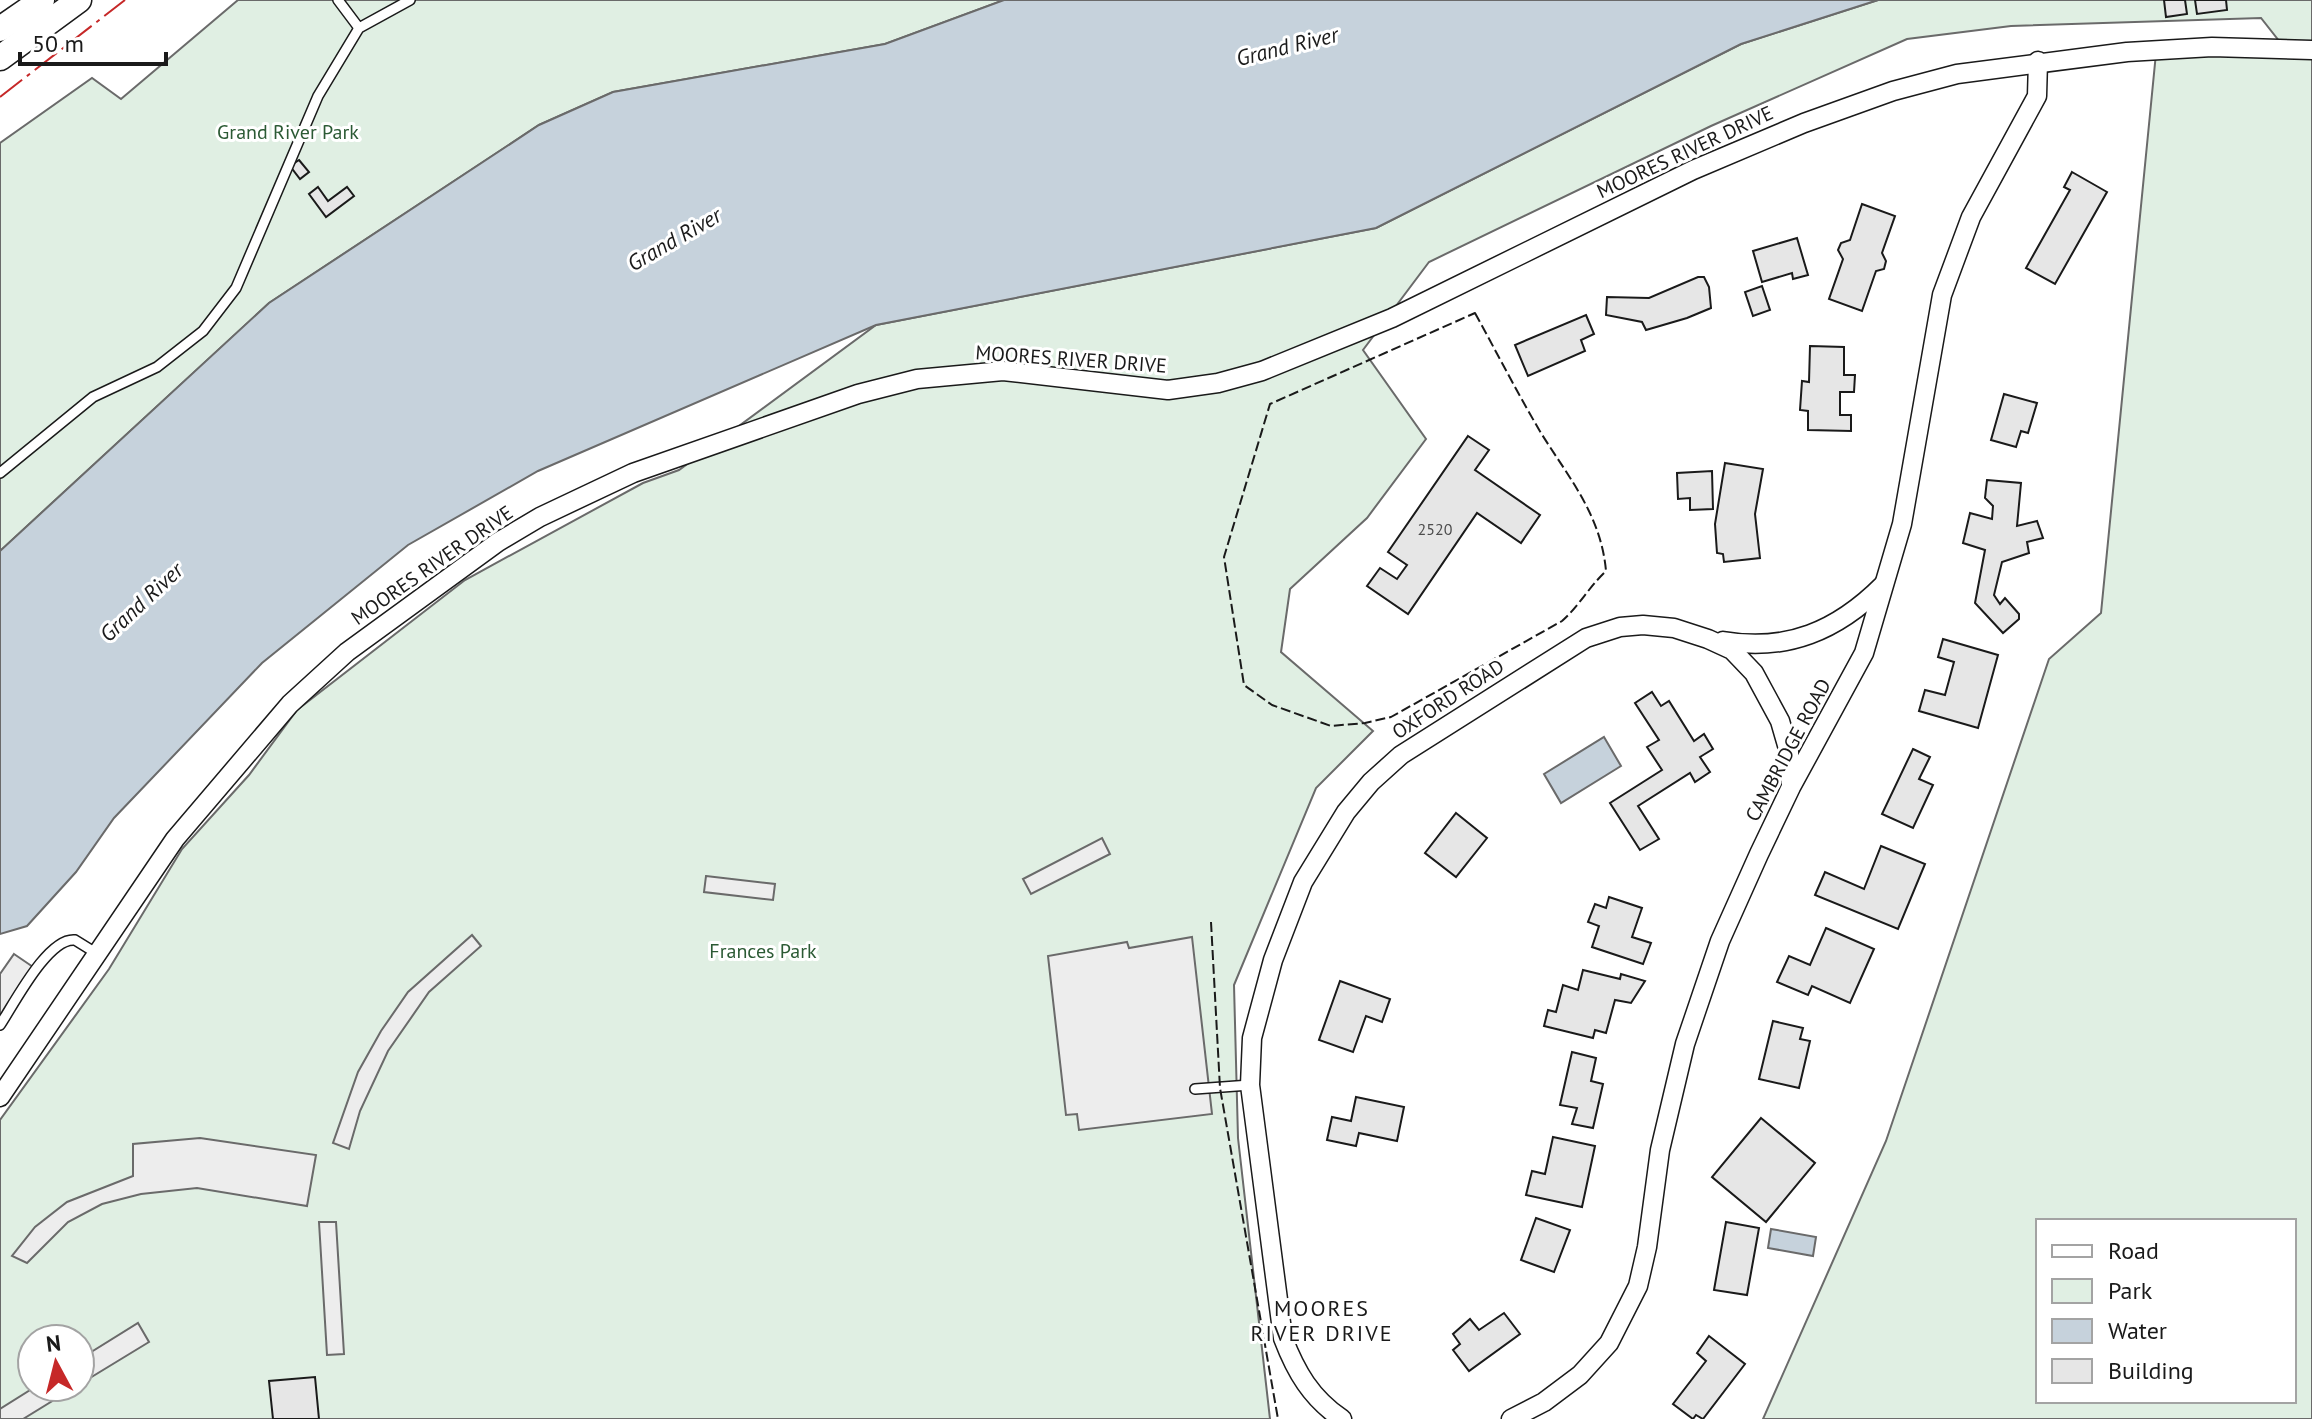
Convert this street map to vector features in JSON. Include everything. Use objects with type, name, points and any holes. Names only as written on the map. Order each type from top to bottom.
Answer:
[{"type":"main road","points":[[0,29],[58,3]]},
{"type":"main road","points":[[0,58],[58,3]]},
{"type":"street","name":"MOORES RIVER DRIVE","points":[[0,1097],[175,839],[301,694],[347,652],[498,542],[609,484],[858,394],[917,379],[1003,371],[1168,390],[1218,383],[1262,371],[1392,318],[1693,170],[1804,123],[1893,91],[1957,74],[2038,61],[2212,47],[2312,50]]},
{"type":"street","name":"CAMBRIDGE ROAD","points":[[1511,1419],[1544,1402],[1580,1375],[1609,1343],[1626,1316],[1647,1247],[1660,1150],[1685,1044],[1720,941],[1791,787],[1864,653],[1914,467],[1942,295],[1971,217],[2037,96],[2038,61]]},
{"type":"street","name":"OXFORD ROAD","points":[[1708,639],[1756,647],[1800,639],[1860,608],[1885,583]]},
{"type":"street","name":"OXFORD ROAD","points":[[1342,1419],[1310,1392],[1294,1367],[1283,1338],[1250,1085],[1252,1038],[1285,923],[1303,882],[1346,812],[1401,755],[1586,638],[1620,627],[1643,625],[1674,628],[1732,650],[1769,696],[1789,752],[1791,787]]},
{"type":"lane","points":[[338,0],[359,28]]},
{"type":"lane","points":[[0,473],[93,397],[157,367],[203,331],[236,288],[318,96],[359,28],[397,3],[410,0]]},
{"type":"lane","points":[[0,1025],[36,969],[58,944],[75,940],[96,953]]},
{"type":"lane","points":[[1195,1089],[1250,1085]]},
{"type":"green space","name":"Grand River Park","points":[[238,0],[1004,0],[885,44],[613,92],[539,125],[269,303],[0,551],[0,143],[92,78],[121,99]]},
{"type":"green space","name":"Frances Park","points":[[1878,0],[2312,0],[2312,1419],[1763,1419],[1886,1141],[2049,659],[2101,613],[2157,43],[2283,46],[2261,18],[2011,26],[1907,39],[1711,126],[1429,262],[1363,350],[1426,439],[1367,518],[1290,589],[1281,652],[1373,731],[1316,788],[1234,985],[1238,1138],[1270,1419],[0,1419],[0,1120],[109,969],[182,849],[249,775],[297,710],[465,580],[643,483],[679,470],[876,325],[1376,228],[1741,44]]},
{"type":"shaded area","points":[[1102,838],[1110,854],[1031,894],[1023,879]]},
{"type":"shaded area","points":[[706,876],[775,884],[773,900],[704,892]]},
{"type":"shaded area","points":[[472,935],[481,946],[429,992],[388,1051],[360,1111],[349,1149],[333,1143],[358,1072],[381,1031],[408,992]]},
{"type":"shaded area","points":[[1192,937],[1212,1114],[1079,1130],[1077,1114],[1066,1115],[1048,956],[1127,942],[1129,948]]},
{"type":"shaded area","points":[[14,954],[36,969],[0,1025],[0,974]]},
{"type":"shaded area","points":[[200,1138],[316,1155],[307,1206],[197,1188],[141,1194],[102,1204],[68,1222],[27,1263],[12,1256],[35,1227],[67,1202],[133,1176],[133,1144]]},
{"type":"shaded area","points":[[319,1222],[336,1222],[344,1354],[327,1355]]},
{"type":"shaded area","points":[[138,1323],[149,1342],[96,1374],[96,1349]]},
{"type":"shaded area","points":[[16,1399],[16,1403],[49,1403],[23,1419],[0,1419],[0,1409]]},
{"type":"water","name":"Grand River","points":[[1004,0],[1878,0],[1741,44],[1376,228],[876,325],[538,471],[408,545],[262,663],[114,818],[76,872],[27,926],[0,934],[0,551],[269,303],[539,125],[613,92],[885,44]]},
{"type":"water","points":[[1604,737],[1621,766],[1561,803],[1544,774]]},
{"type":"water","points":[[1771,1229],[1816,1237],[1813,1256],[1768,1248]]},
{"type":"building","points":[[2164,0],[2185,0],[2187,14],[2166,17]]},
{"type":"building","points":[[2195,0],[2226,0],[2227,10],[2197,14]]},
{"type":"building","points":[[299,160],[309,172],[300,179],[290,166]]},
{"type":"building","points":[[2072,172],[2107,192],[2055,284],[2026,268],[2070,190],[2064,187]]},
{"type":"building","points":[[318,187],[328,201],[347,187],[354,196],[326,217],[309,194]]},
{"type":"building","points":[[1862,204],[1895,216],[1882,253],[1886,261],[1884,269],[1876,271],[1862,311],[1829,299],[1843,259],[1838,250],[1841,243],[1850,240]]},
{"type":"building","points":[[1797,238],[1808,275],[1793,279],[1792,273],[1762,282],[1753,251]]},
{"type":"building","points":[[1704,277],[1709,287],[1711,308],[1687,318],[1646,330],[1642,322],[1606,315],[1607,297],[1649,298]]},
{"type":"building","points":[[1762,286],[1770,310],[1753,316],[1745,292]]},
{"type":"building","points":[[1586,315],[1594,334],[1581,340],[1585,351],[1528,376],[1515,345]]},
{"type":"building","points":[[1810,346],[1844,347],[1844,375],[1855,375],[1854,392],[1840,392],[1840,415],[1851,415],[1851,431],[1808,430],[1808,411],[1800,410],[1802,381],[1809,382]]},
{"type":"building","points":[[2004,394],[2037,403],[2028,433],[2021,431],[2016,447],[1991,440]]},
{"type":"building","points":[[1468,436],[1489,450],[1475,470],[1540,515],[1521,543],[1477,513],[1408,614],[1367,586],[1380,568],[1397,579],[1407,565],[1388,552]]},
{"type":"building","points":[[1725,463],[1763,469],[1755,514],[1760,558],[1724,562],[1723,554],[1717,553],[1715,524]]},
{"type":"building","points":[[1712,471],[1713,509],[1690,510],[1690,498],[1678,499],[1677,473]]},
{"type":"building","points":[[1987,480],[2021,483],[2017,526],[2037,521],[2043,538],[2027,542],[2029,553],[2002,562],[1994,595],[2000,604],[2005,598],[2019,614],[2019,619],[2003,633],[1975,603],[1985,550],[1963,543],[1970,513],[1992,519],[1993,506],[1985,498]]},
{"type":"building","points":[[1943,639],[1998,655],[1978,728],[1919,711],[1925,690],[1945,695],[1954,662],[1938,657]]},
{"type":"building","points":[[1652,692],[1661,706],[1669,701],[1694,741],[1704,734],[1713,749],[1700,757],[1710,772],[1695,782],[1690,773],[1638,806],[1659,839],[1640,850],[1610,803],[1662,770],[1647,747],[1659,740],[1635,703]]},
{"type":"building","points":[[1913,749],[1930,757],[1919,779],[1933,785],[1913,828],[1882,814]]},
{"type":"building","points":[[1456,813],[1487,838],[1456,877],[1425,853]]},
{"type":"building","points":[[1881,846],[1925,864],[1898,929],[1815,895],[1825,872],[1864,889]]},
{"type":"building","points":[[1609,897],[1642,908],[1632,937],[1651,943],[1643,964],[1592,947],[1599,926],[1588,922],[1595,904],[1606,908]]},
{"type":"building","points":[[1826,928],[1874,949],[1850,1003],[1812,986],[1808,995],[1777,982],[1789,956],[1810,965]]},
{"type":"building","points":[[1583,970],[1620,979],[1621,974],[1645,981],[1631,1003],[1615,1000],[1606,1033],[1595,1030],[1593,1038],[1544,1026],[1548,1010],[1556,1012],[1563,985],[1578,990]]},
{"type":"building","points":[[1340,981],[1390,999],[1382,1022],[1366,1016],[1353,1052],[1319,1040]]},
{"type":"building","points":[[1773,1021],[1803,1028],[1800,1039],[1810,1041],[1799,1088],[1759,1079]]},
{"type":"building","points":[[1572,1052],[1596,1058],[1591,1081],[1603,1084],[1593,1128],[1572,1124],[1577,1108],[1560,1105]]},
{"type":"building","points":[[1356,1097],[1404,1107],[1397,1141],[1359,1133],[1356,1146],[1327,1140],[1332,1117],[1351,1121]]},
{"type":"building","points":[[1761,1118],[1815,1163],[1766,1222],[1712,1177]]},
{"type":"building","points":[[1553,1137],[1595,1146],[1582,1207],[1526,1195],[1532,1171],[1545,1174]]},
{"type":"building","points":[[1536,1218],[1570,1230],[1554,1272],[1521,1260]]},
{"type":"building","points":[[1726,1222],[1759,1228],[1747,1295],[1714,1290]]},
{"type":"building","points":[[1504,1313],[1520,1334],[1469,1371],[1453,1350],[1460,1344],[1453,1334],[1470,1319],[1479,1330]]},
{"type":"building","points":[[1709,1336],[1745,1364],[1703,1419],[1696,1415],[1693,1419],[1673,1404],[1706,1361],[1697,1353]]},
{"type":"building","points":[[315,1377],[319,1419],[273,1419],[269,1381]]},
{"type":"fence","points":[[1475,313],[1532,418],[1591,515],[1606,571],[1562,621],[1391,717],[1331,726],[1272,705],[1244,685],[1224,557],[1270,404],[1475,313]]},
{"type":"fence","points":[[1211,922],[1220,1088],[1278,1419]]},
{"type":"power","points":[[0,97],[125,0]]},
{"type":"district","name":"MOORES RIVER DRIVE","points":[[1322,1320]]}]
